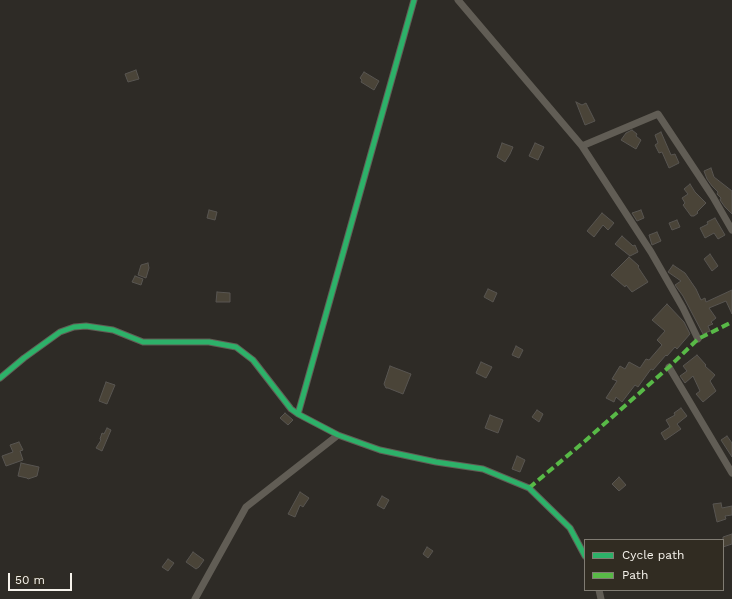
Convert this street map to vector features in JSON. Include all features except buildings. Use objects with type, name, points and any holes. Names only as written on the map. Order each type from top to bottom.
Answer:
[{"type":"street","points":[[298,414],[414,0]]},
{"type":"street","points":[[458,0],[582,146],[650,252],[683,308],[698,339]]},
{"type":"street","points":[[582,146],[658,114],[713,197],[732,230]]},
{"type":"street","points":[[0,378],[24,358],[60,332],[74,327],[86,326],[113,330],[143,342],[209,342],[236,347],[253,360],[291,409],[338,435],[380,450],[436,462],[483,468],[529,488],[570,528],[584,554]]},
{"type":"street","points":[[669,367],[732,474]]},
{"type":"street","points":[[195,599],[246,507],[338,435]]},
{"type":"marked path","points":[[529,488],[669,367],[698,339],[732,322]]},
{"type":"cycle path","points":[[298,414],[414,0]]},
{"type":"cycle path","points":[[0,378],[24,358],[60,332],[74,327],[86,326],[113,330],[143,342],[209,342],[236,347],[253,360],[291,409],[338,435],[380,450],[436,462],[483,469],[529,488],[570,528],[584,554]]}]
